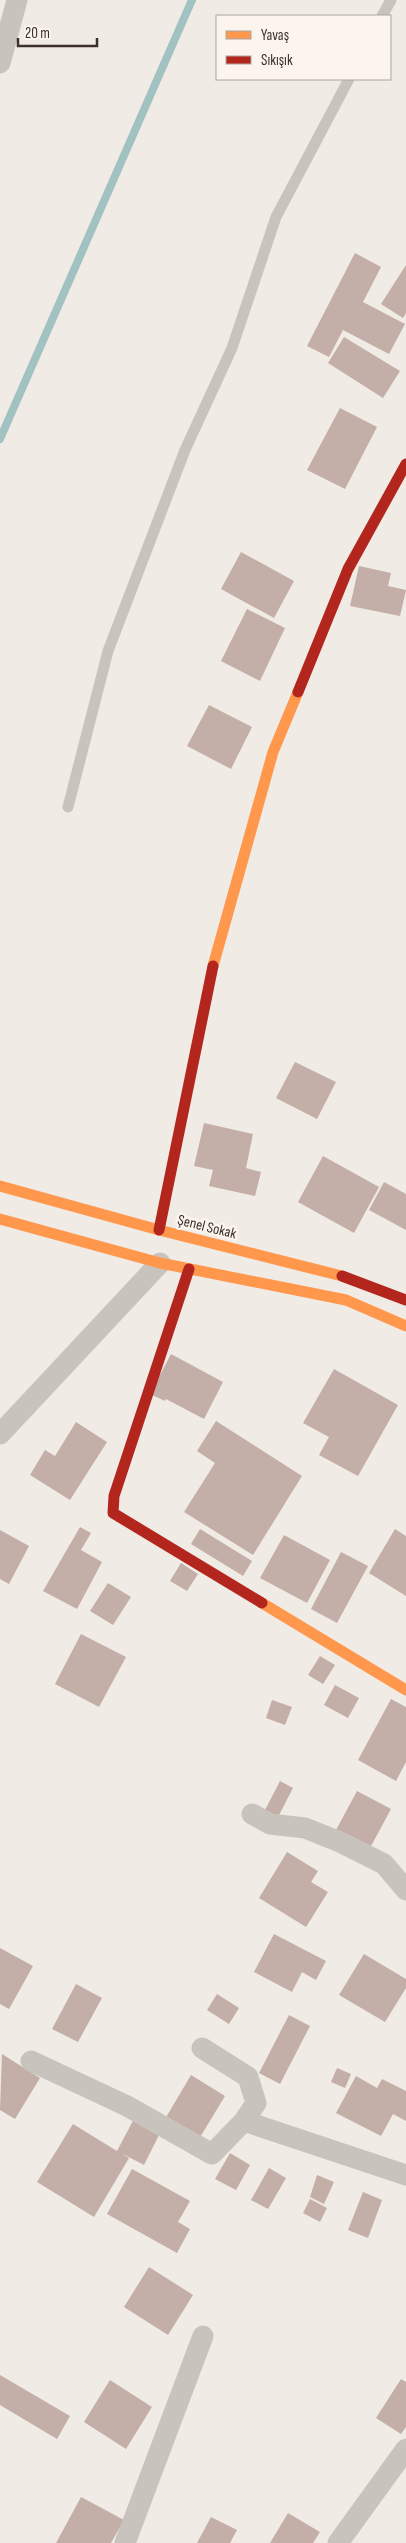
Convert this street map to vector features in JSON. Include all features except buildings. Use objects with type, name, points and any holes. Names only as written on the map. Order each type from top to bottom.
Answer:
[{"type":"street","points":[[0,63],[17,0]]},
{"type":"street","points":[[159,1230],[211,975],[273,752],[348,569],[406,464]]},
{"type":"street","name":"Şenel Sokak","points":[[0,1186],[159,1230],[356,1279],[406,1300]]},
{"type":"street","points":[[0,1219],[160,1264],[346,1300],[406,1326]]},
{"type":"street","points":[[0,1434],[160,1264]]},
{"type":"street","points":[[189,1269],[114,1496],[113,1513],[406,1690]]},
{"type":"street","points":[[252,1814],[270,1824],[305,1828],[340,1842],[384,1864],[406,1890]]},
{"type":"street","points":[[31,2061],[127,2106],[212,2154],[244,2121],[256,2103],[248,2077],[202,2048]]},
{"type":"street","points":[[244,2121],[406,2175]]},
{"type":"street","points":[[125,2543],[203,2336]]},
{"type":"street","points":[[338,2543],[406,2449]]},
{"type":"lane","points":[[383,15],[391,0]]},
{"type":"lane","points":[[68,807],[108,651],[178,468],[232,348],[276,217],[348,80]]},
{"type":"waterway","points":[[0,439],[192,0]]},
{"type":"traffic: slow","points":[[213,966],[273,752],[298,692]]},
{"type":"traffic: slow","points":[[0,1186],[159,1230],[342,1276]]},
{"type":"traffic: slow","points":[[0,1219],[160,1263],[346,1300],[406,1326]]},
{"type":"traffic: slow","points":[[262,1603],[406,1690]]},
{"type":"traffic: jam","points":[[298,692],[348,569],[406,464]]},
{"type":"traffic: jam","points":[[159,1230],[213,966]]},
{"type":"traffic: jam","points":[[189,1269],[114,1496],[113,1513],[262,1603]]},
{"type":"traffic: jam","points":[[342,1276],[406,1300]]}]
